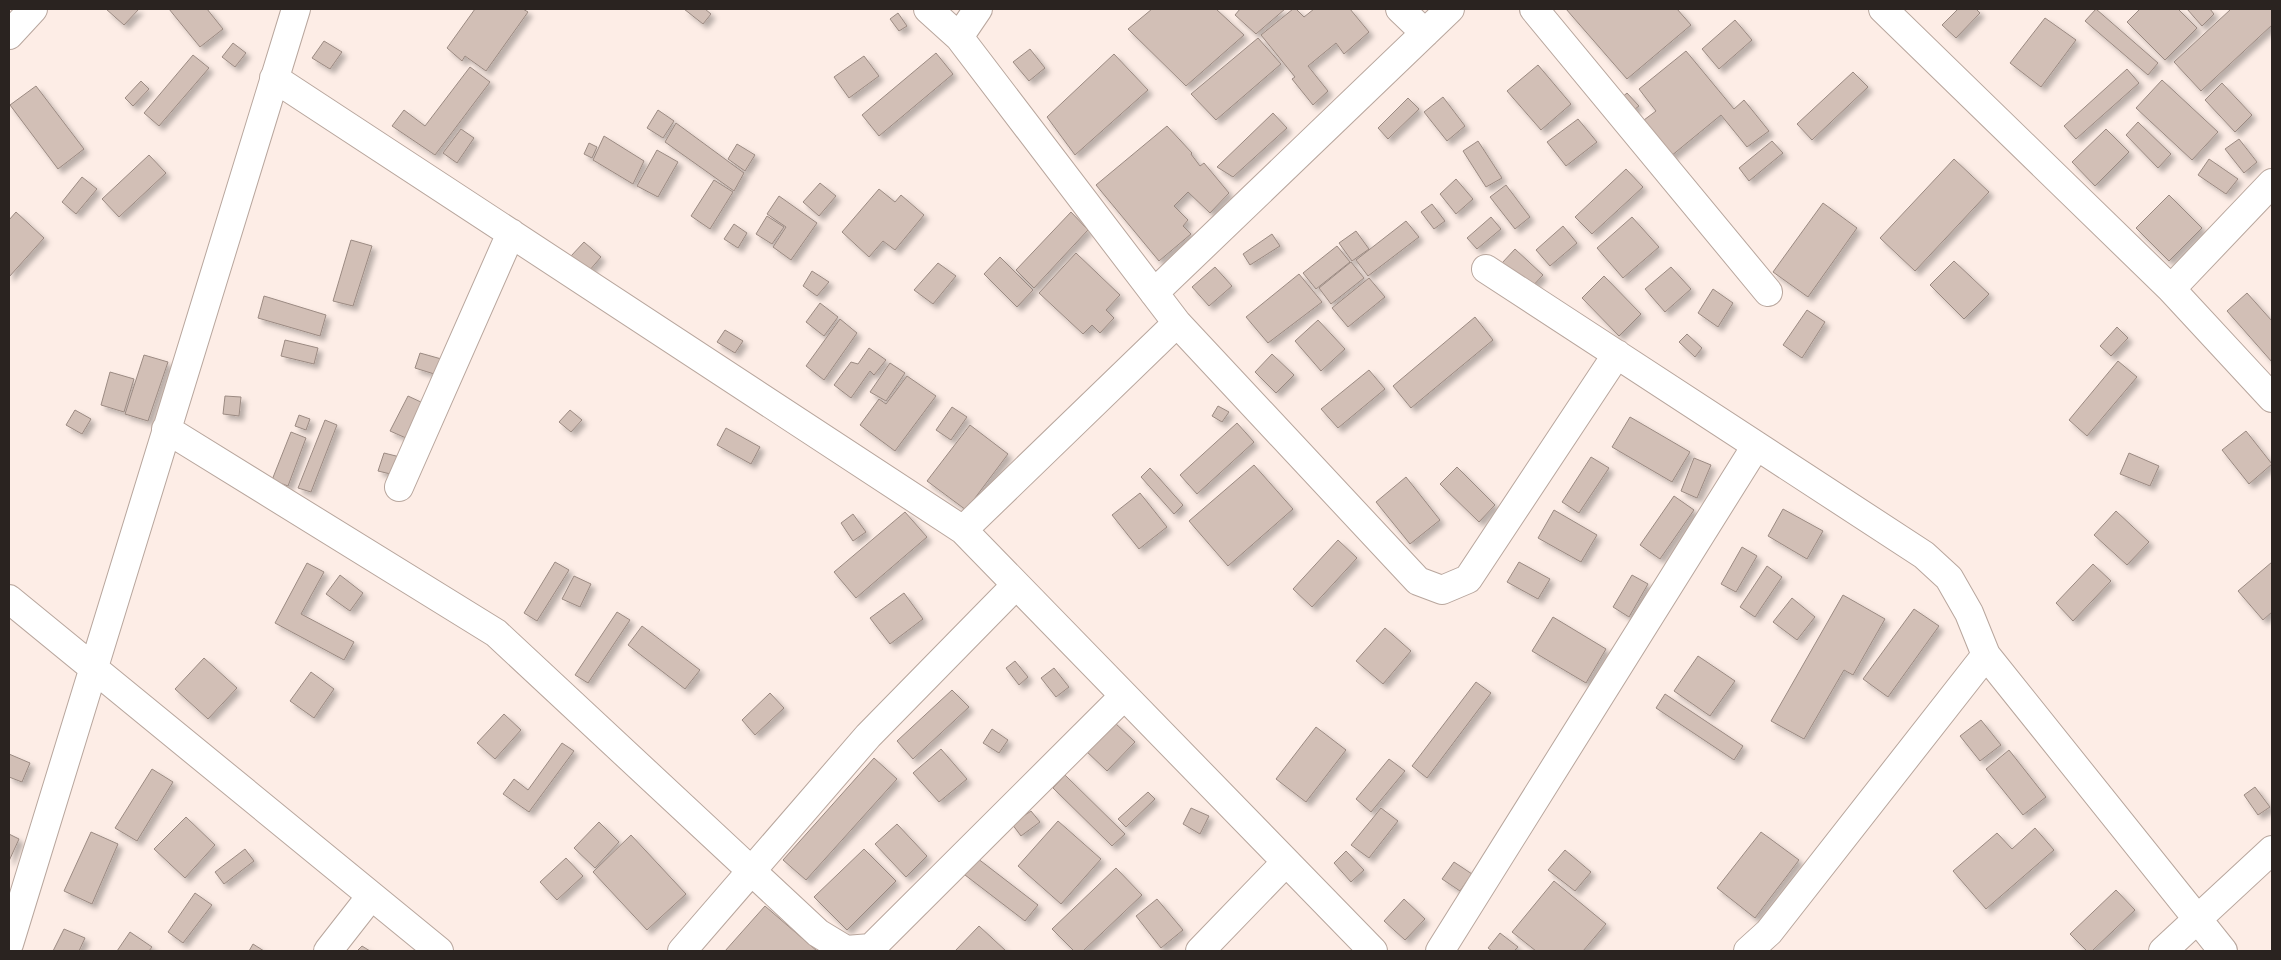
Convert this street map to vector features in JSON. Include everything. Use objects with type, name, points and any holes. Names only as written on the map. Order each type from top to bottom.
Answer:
[{"type":"street","points":[[9,35],[33,9]]},
{"type":"street","points":[[9,944],[92,668],[296,9]]},
{"type":"street","points":[[928,9],[959,37],[1177,323],[1418,581],[1442,590],[1468,579],[1617,354]]},
{"type":"street","points":[[959,37],[978,9]]},
{"type":"street","points":[[1400,9],[1425,33]]},
{"type":"street","points":[[1154,293],[1450,9]]},
{"type":"street","points":[[1534,9],[1768,292]]},
{"type":"street","points":[[1883,9],[2172,289],[2272,398]]},
{"type":"street","points":[[274,78],[963,530],[1373,951]]},
{"type":"street","points":[[2172,289],[2272,183]]},
{"type":"street","points":[[399,487],[511,234]]},
{"type":"street","points":[[1486,269],[1930,561],[1949,578],[1969,613],[1986,655],[2223,951]]},
{"type":"street","points":[[963,530],[1177,323]]},
{"type":"street","points":[[166,429],[496,633],[818,933],[846,950],[871,948],[1124,696]]},
{"type":"street","points":[[1440,951],[1756,446]]},
{"type":"street","points":[[682,951],[868,736],[1016,585]]},
{"type":"street","points":[[9,599],[439,951]]},
{"type":"street","points":[[1748,951],[1769,932],[1986,655]]},
{"type":"street","points":[[2163,951],[2272,850]]},
{"type":"street","points":[[1200,951],[1286,862]]},
{"type":"street","points":[[328,951],[371,896]]},
{"type":"building","points":[[106,9],[139,9],[124,25]]},
{"type":"building","points":[[169,9],[207,9],[223,29],[200,47]]},
{"type":"building","points":[[475,9],[523,9],[528,12],[486,71],[465,56],[462,61],[447,48]]},
{"type":"building","points":[[684,9],[705,9],[711,14],[703,24]]},
{"type":"building","points":[[1152,9],[1216,9],[1244,35],[1186,86],[1128,29]]},
{"type":"building","points":[[1240,9],[1285,9],[1256,34],[1235,15]]},
{"type":"building","points":[[1293,9],[1296,9],[1304,17],[1314,9],[1350,9],[1369,32],[1344,54],[1336,43],[1308,66],[1328,91],[1313,105],[1292,79],[1295,77],[1261,35]]},
{"type":"building","points":[[1566,9],[1677,9],[1691,25],[1627,79]]},
{"type":"building","points":[[1958,9],[1976,9],[1980,13],[1956,38],[1942,25]]},
{"type":"building","points":[[2096,9],[2158,63],[2148,75],[2085,21]]},
{"type":"building","points":[[2140,9],[2178,9],[2197,28],[2165,60],[2127,22]]},
{"type":"building","points":[[2187,9],[2210,9],[2214,14],[2202,26]]},
{"type":"building","points":[[2231,9],[2272,9],[2272,25],[2201,91],[2174,62]]},
{"type":"building","points":[[898,13],[907,26],[899,31],[890,19]]},
{"type":"building","points":[[2045,18],[2076,40],[2041,87],[2010,63]]},
{"type":"building","points":[[1735,20],[1752,40],[1719,69],[1702,49]]},
{"type":"building","points":[[1258,38],[1281,64],[1216,120],[1191,94]]},
{"type":"building","points":[[324,41],[342,52],[330,69],[312,58]]},
{"type":"building","points":[[233,43],[246,53],[235,67],[222,57]]},
{"type":"building","points":[[1030,49],[1045,68],[1029,81],[1013,62]]},
{"type":"building","points":[[1686,51],[1734,109],[1744,100],[1769,131],[1747,147],[1721,115],[1665,161],[1636,126],[1656,111],[1639,89]]},
{"type":"building","points":[[936,53],[953,74],[879,136],[862,115]]},
{"type":"building","points":[[1114,54],[1148,90],[1075,155],[1047,117]]},
{"type":"building","points":[[193,55],[209,68],[159,126],[144,113]]},
{"type":"building","points":[[864,56],[879,76],[849,98],[834,77]]},
{"type":"building","points":[[1538,65],[1571,104],[1541,130],[1507,91]]},
{"type":"building","points":[[470,67],[490,82],[435,155],[392,126],[404,110],[425,126]]},
{"type":"building","points":[[2127,69],[2139,83],[2076,139],[2064,126]]},
{"type":"building","points":[[1853,72],[1868,87],[1812,140],[1797,124]]},
{"type":"building","points":[[2162,80],[2218,132],[2192,160],[2136,108]]},
{"type":"building","points":[[141,81],[149,89],[133,106],[125,98]]},
{"type":"building","points":[[2222,83],[2252,115],[2235,132],[2205,100]]},
{"type":"building","points":[[36,86],[84,149],[58,169],[10,105]]},
{"type":"building","points":[[1627,93],[1639,106],[1625,117],[1614,104]]},
{"type":"building","points":[[1443,97],[1465,126],[1447,141],[1424,112]]},
{"type":"building","points":[[1408,98],[1419,109],[1388,139],[1378,128]]},
{"type":"building","points":[[658,110],[674,121],[663,138],[647,128]]},
{"type":"building","points":[[1273,113],[1287,128],[1233,177],[1217,167]]},
{"type":"building","points":[[1578,119],[1597,142],[1566,166],[1547,142]]},
{"type":"building","points":[[2138,122],[2171,154],[2158,168],[2126,135]]},
{"type":"building","points":[[676,123],[744,173],[734,191],[665,142]]},
{"type":"building","points":[[1167,126],[1192,153],[1200,166],[1204,163],[1229,193],[1210,213],[1188,192],[1174,206],[1188,220],[1183,226],[1191,234],[1159,261],[1096,185]]},
{"type":"building","points":[[461,129],[474,138],[457,163],[443,153]]},
{"type":"building","points":[[2106,129],[2129,152],[2095,186],[2072,162]]},
{"type":"building","points":[[604,136],[644,161],[633,184],[593,160]]},
{"type":"building","points":[[2239,139],[2257,162],[2244,173],[2225,149]]},
{"type":"building","points":[[1478,141],[1502,178],[1486,187],[1463,151]]},
{"type":"building","points":[[1772,141],[1783,153],[1749,181],[1739,168]]},
{"type":"building","points":[[589,143],[597,147],[592,158],[584,154]]},
{"type":"building","points":[[737,144],[755,155],[745,171],[728,159]]},
{"type":"building","points":[[657,150],[678,162],[658,197],[637,186]]},
{"type":"building","points":[[149,155],[166,173],[119,217],[102,199]]},
{"type":"building","points":[[1954,159],[1989,192],[1915,271],[1880,238]]},
{"type":"building","points":[[2209,159],[2238,179],[2226,194],[2198,175]]},
{"type":"building","points":[[1626,169],[1643,187],[1592,234],[1575,217]]},
{"type":"building","points":[[82,177],[97,189],[76,214],[62,202]]},
{"type":"building","points":[[1456,179],[1473,199],[1456,214],[1440,194]]},
{"type":"building","points":[[714,180],[733,192],[710,229],[691,216]]},
{"type":"building","points":[[820,183],[836,196],[819,216],[803,202]]},
{"type":"building","points":[[1506,185],[1530,217],[1515,229],[1490,197]]},
{"type":"building","points":[[879,189],[895,202],[901,195],[924,215],[895,250],[883,241],[869,257],[842,232]]},
{"type":"building","points":[[2169,195],[2202,228],[2169,261],[2136,228]]},
{"type":"building","points":[[779,196],[817,223],[791,260],[773,247],[786,227],[767,214]]},
{"type":"building","points":[[1823,203],[1857,228],[1808,297],[1773,272]]},
{"type":"building","points":[[1432,204],[1445,221],[1434,229],[1421,212]]},
{"type":"building","points":[[16,212],[44,238],[9,277],[9,220]]},
{"type":"building","points":[[1071,212],[1088,230],[1034,288],[1016,270]]},
{"type":"building","points":[[767,216],[784,227],[772,244],[756,234]]},
{"type":"building","points":[[1491,217],[1501,229],[1477,249],[1467,238]]},
{"type":"building","points":[[1632,217],[1659,247],[1623,278],[1597,248]]},
{"type":"building","points":[[1406,221],[1419,237],[1368,276],[1356,260]]},
{"type":"building","points":[[734,224],[747,233],[738,248],[724,239]]},
{"type":"building","points":[[1563,226],[1577,243],[1550,266],[1536,250]]},
{"type":"building","points":[[1356,231],[1369,249],[1352,261],[1339,243]]},
{"type":"building","points":[[1272,234],[1280,246],[1250,265],[1243,254]]},
{"type":"building","points":[[351,240],[372,246],[353,306],[333,301]]},
{"type":"building","points":[[584,242],[601,257],[589,271],[571,256]]},
{"type":"building","points":[[1337,246],[1350,262],[1316,289],[1303,273]]},
{"type":"building","points":[[1515,249],[1543,275],[1530,289],[1502,263]]},
{"type":"building","points":[[1076,253],[1120,295],[1106,310],[1114,318],[1100,333],[1092,325],[1083,334],[1039,293]]},
{"type":"building","points":[[1000,257],[1033,290],[1017,307],[984,274]]},
{"type":"building","points":[[1954,261],[1989,294],[1964,319],[1930,285]]},
{"type":"building","points":[[1351,262],[1364,278],[1331,304],[1319,288]]},
{"type":"building","points":[[938,263],[956,276],[933,304],[914,290]]},
{"type":"building","points":[[1215,267],[1232,286],[1209,306],[1192,287]]},
{"type":"building","points":[[1671,267],[1691,289],[1665,312],[1645,289]]},
{"type":"building","points":[[812,271],[829,282],[817,296],[803,286]]},
{"type":"building","points":[[1299,274],[1322,302],[1268,343],[1246,317]]},
{"type":"building","points":[[1604,276],[1641,314],[1619,336],[1582,298]]},
{"type":"building","points":[[1369,278],[1385,297],[1348,327],[1332,308]]},
{"type":"building","points":[[1713,289],[1733,303],[1718,327],[1698,313]]},
{"type":"building","points":[[2247,293],[2272,321],[2272,362],[2227,311]]},
{"type":"building","points":[[264,296],[326,315],[320,336],[258,318]]},
{"type":"building","points":[[820,303],[838,317],[824,336],[806,322]]},
{"type":"building","points":[[1807,310],[1825,322],[1802,358],[1783,345]]},
{"type":"building","points":[[1475,317],[1493,340],[1411,408],[1393,386]]},
{"type":"building","points":[[840,319],[857,333],[824,380],[806,366]]},
{"type":"building","points":[[1318,320],[1345,349],[1321,371],[1295,341]]},
{"type":"building","points":[[2117,327],[2128,338],[2111,356],[2100,346]]},
{"type":"building","points":[[725,330],[743,341],[735,353],[717,342]]},
{"type":"building","points":[[1687,334],[1702,348],[1695,357],[1679,342]]},
{"type":"building","points":[[285,340],[318,348],[314,364],[281,356]]},
{"type":"building","points":[[869,348],[886,360],[874,375],[870,371],[851,398],[834,385],[851,362],[858,364]]},
{"type":"building","points":[[420,353],[452,362],[447,378],[415,368]]},
{"type":"building","points":[[1272,354],[1294,375],[1276,393],[1255,372]]},
{"type":"building","points":[[144,355],[168,362],[148,421],[125,414]]},
{"type":"building","points":[[2118,361],[2137,377],[2087,436],[2069,420]]},
{"type":"building","points":[[890,363],[905,373],[886,401],[870,392]]},
{"type":"building","points":[[1369,370],[1385,389],[1338,428],[1321,409]]},
{"type":"building","points":[[110,372],[134,379],[124,412],[101,405]]},
{"type":"building","points":[[907,376],[936,396],[895,451],[860,425],[879,399],[886,404]]},
{"type":"building","points":[[225,396],[241,397],[239,416],[223,414]]},
{"type":"building","points":[[408,396],[423,403],[406,438],[390,431]]},
{"type":"building","points":[[1218,406],[1229,412],[1222,422],[1212,416]]},
{"type":"building","points":[[952,407],[967,417],[951,440],[936,430]]},
{"type":"building","points":[[75,410],[91,419],[82,434],[66,425]]},
{"type":"building","points":[[570,410],[582,420],[571,432],[559,422]]},
{"type":"building","points":[[299,415],[310,419],[306,430],[295,426]]},
{"type":"building","points":[[1630,417],[1690,452],[1672,482],[1612,447]]},
{"type":"building","points":[[325,420],[337,425],[311,492],[298,488]]},
{"type":"building","points":[[1237,423],[1254,442],[1197,494],[1180,475]]},
{"type":"building","points":[[970,425],[1008,454],[966,510],[927,481]]},
{"type":"building","points":[[726,428],[760,447],[751,464],[717,445]]},
{"type":"building","points":[[2246,431],[2272,464],[2249,484],[2222,450]]},
{"type":"building","points":[[291,432],[306,438],[288,486],[272,480]]},
{"type":"building","points":[[384,453],[404,458],[399,476],[378,471]]},
{"type":"building","points":[[2129,453],[2159,466],[2150,486],[2120,474]]},
{"type":"building","points":[[1591,457],[1609,468],[1579,513],[1562,502]]},
{"type":"building","points":[[1694,458],[1711,465],[1697,498],[1681,491]]},
{"type":"building","points":[[1254,465],[1293,509],[1228,566],[1189,521]]},
{"type":"building","points":[[1457,467],[1495,505],[1479,522],[1440,484]]},
{"type":"building","points":[[1150,468],[1183,505],[1174,514],[1141,477]]},
{"type":"building","points":[[1406,477],[1440,520],[1410,544],[1376,502]]},
{"type":"building","points":[[1140,493],[1167,527],[1139,549],[1112,515]]},
{"type":"building","points":[[1674,496],[1694,510],[1660,559],[1640,545]]},
{"type":"building","points":[[1783,509],[1823,531],[1807,559],[1768,536]]},
{"type":"building","points":[[1554,510],[1597,535],[1581,562],[1538,538]]},
{"type":"building","points":[[2116,511],[2149,542],[2127,565],[2094,535]]},
{"type":"building","points":[[905,512],[927,537],[856,598],[834,572]]},
{"type":"building","points":[[853,514],[866,532],[853,541],[841,523]]},
{"type":"building","points":[[1338,540],[1357,558],[1312,607],[1293,589]]},
{"type":"building","points":[[1742,547],[1757,556],[1736,592],[1721,584]]},
{"type":"building","points":[[555,562],[569,570],[537,621],[524,613]]},
{"type":"building","points":[[1519,562],[1550,579],[1538,599],[1507,582]]},
{"type":"building","points":[[2272,562],[2272,612],[2263,620],[2238,591]]},
{"type":"building","points":[[307,563],[324,572],[301,614],[354,642],[344,660],[275,623]]},
{"type":"building","points":[[2093,564],[2111,581],[2073,621],[2056,603]]},
{"type":"building","points":[[1767,566],[1782,577],[1755,617],[1740,607]]},
{"type":"building","points":[[340,575],[363,593],[350,611],[326,594]]},
{"type":"building","points":[[1632,575],[1648,584],[1629,617],[1613,607]]},
{"type":"building","points":[[574,576],[591,584],[580,607],[562,599]]},
{"type":"building","points":[[904,593],[923,619],[890,644],[870,618]]},
{"type":"building","points":[[1843,595],[1885,619],[1853,675],[1844,670],[1804,739],[1771,721]]},
{"type":"building","points":[[1792,598],[1815,617],[1797,640],[1773,622]]},
{"type":"building","points":[[1914,609],[1939,626],[1888,697],[1863,679]]},
{"type":"building","points":[[617,612],[630,620],[588,683],[575,675]]},
{"type":"building","points":[[1553,617],[1606,649],[1586,683],[1532,651]]},
{"type":"building","points":[[642,626],[700,670],[685,689],[628,645]]},
{"type":"building","points":[[1385,628],[1411,651],[1383,684],[1356,661]]},
{"type":"building","points":[[1698,656],[1735,681],[1710,716],[1674,691]]},
{"type":"building","points":[[204,658],[237,688],[208,719],[175,689]]},
{"type":"building","points":[[1015,661],[1028,677],[1019,685],[1006,668]]},
{"type":"building","points":[[1054,668],[1069,687],[1056,697],[1041,678]]},
{"type":"building","points":[[311,672],[334,689],[314,718],[290,701]]},
{"type":"building","points":[[1476,682],[1491,693],[1427,778],[1412,766]]},
{"type":"building","points":[[952,690],[969,707],[913,759],[897,741]]},
{"type":"building","points":[[770,693],[784,708],[755,735],[742,720]]},
{"type":"building","points":[[1665,694],[1743,746],[1734,760],[1656,708]]},
{"type":"building","points":[[504,714],[521,730],[495,759],[477,743]]},
{"type":"building","points":[[1112,720],[1135,742],[1107,771],[1084,749]]},
{"type":"building","points":[[1981,720],[2001,745],[1980,761],[1960,736]]},
{"type":"building","points":[[1316,727],[1346,750],[1306,802],[1276,779]]},
{"type":"building","points":[[992,729],[1008,740],[999,753],[983,743]]},
{"type":"building","points":[[562,743],[574,751],[529,812],[503,794],[514,779],[528,790]]},
{"type":"building","points":[[941,749],[967,779],[939,802],[913,773]]},
{"type":"building","points":[[2009,750],[2046,797],[2023,815],[1986,769]]},
{"type":"building","points":[[9,754],[30,763],[22,782],[9,777]]},
{"type":"building","points":[[874,758],[897,779],[806,880],[783,860]]},
{"type":"building","points":[[1389,759],[1405,771],[1371,812],[1356,799]]},
{"type":"building","points":[[152,769],[173,782],[137,841],[115,828]]},
{"type":"building","points":[[1065,775],[1125,834],[1112,846],[1053,788]]},
{"type":"building","points":[[2255,787],[2270,807],[2258,815],[2244,795]]},
{"type":"building","points":[[1148,792],[1155,799],[1126,827],[1118,819]]},
{"type":"building","points":[[1191,808],[1209,816],[1200,834],[1183,824]]},
{"type":"building","points":[[1381,808],[1398,821],[1369,858],[1351,845]]},
{"type":"building","points":[[1031,811],[1040,822],[1021,836],[1012,824]]},
{"type":"building","points":[[186,817],[215,845],[185,878],[154,849]]},
{"type":"building","points":[[1058,821],[1101,859],[1061,904],[1018,866]]},
{"type":"building","points":[[599,822],[619,842],[595,868],[574,848]]},
{"type":"building","points":[[897,824],[927,856],[906,877],[875,844]]},
{"type":"building","points":[[2035,828],[2054,850],[1986,909],[1953,871],[1997,833],[2012,849]]},
{"type":"building","points":[[91,832],[118,844],[92,904],[64,891]]},
{"type":"building","points":[[1761,832],[1799,860],[1755,918],[1717,888]]},
{"type":"building","points":[[9,834],[19,839],[9,861]]},
{"type":"building","points":[[631,835],[686,894],[647,930],[593,872]]},
{"type":"building","points":[[245,849],[254,861],[224,884],[215,872]]},
{"type":"building","points":[[864,849],[896,881],[847,930],[814,897]]},
{"type":"building","points":[[1565,850],[1591,872],[1575,891],[1548,870]]},
{"type":"building","points":[[1346,851],[1364,870],[1351,882],[1334,863]]},
{"type":"building","points":[[566,858],[583,876],[557,900],[540,882]]},
{"type":"building","points":[[977,858],[1038,905],[1025,921],[965,875]]},
{"type":"building","points":[[1454,862],[1472,874],[1460,891],[1442,879]]},
{"type":"building","points":[[1116,868],[1142,895],[1083,951],[1074,951],[1052,929]]},
{"type":"building","points":[[1554,881],[1606,924],[1583,951],[1536,951],[1512,932]]},
{"type":"building","points":[[2116,890],[2135,910],[2092,951],[2087,951],[2070,934]]},
{"type":"building","points":[[195,893],[212,905],[183,943],[168,932]]},
{"type":"building","points":[[1157,899],[1183,930],[1161,948],[1136,916]]},
{"type":"building","points":[[1404,899],[1425,919],[1405,940],[1384,921]]},
{"type":"building","points":[[765,906],[817,951],[725,951]]},
{"type":"building","points":[[979,926],[1006,951],[955,951]]},
{"type":"building","points":[[64,929],[85,938],[79,951],[53,951]]},
{"type":"building","points":[[130,932],[152,947],[149,951],[117,951]]},
{"type":"building","points":[[1500,933],[1518,947],[1514,951],[1492,951],[1488,948]]},
{"type":"building","points":[[253,944],[264,951],[249,951]]},
{"type":"building","points":[[362,946],[370,951],[357,951]]}]
